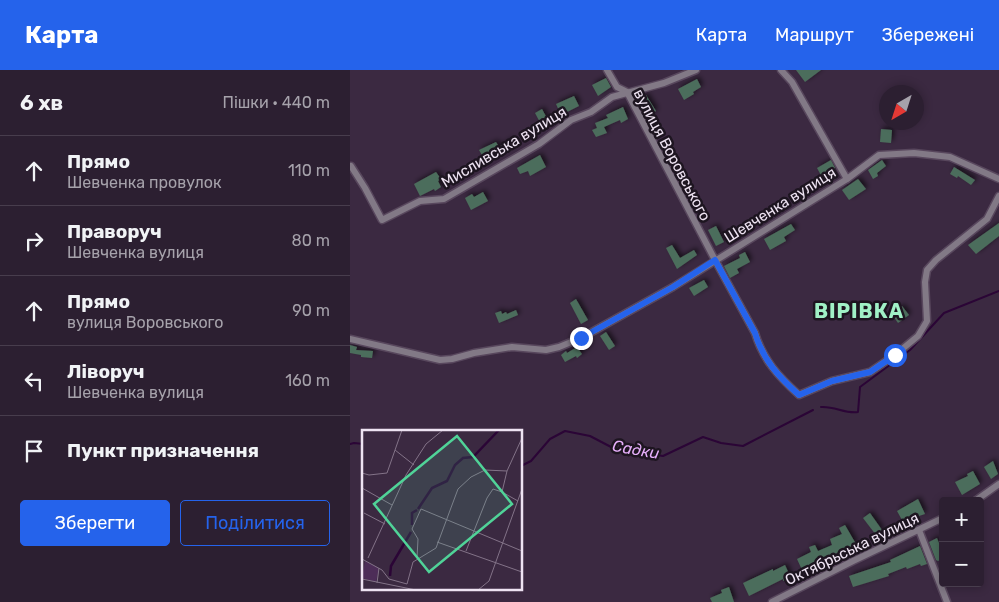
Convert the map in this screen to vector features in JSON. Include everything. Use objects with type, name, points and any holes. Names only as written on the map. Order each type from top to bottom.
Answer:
[{"type":"street","name":"вулиця Воровського","points":[[607,70],[617,87],[627,92],[755,333],[766,360],[799,395],[832,381],[870,372],[918,336],[927,321],[925,282],[927,270],[936,260],[987,219],[999,196]]},
{"type":"street","name":"Мисливська вулиця","points":[[350,166],[365,188],[382,220],[420,201],[444,199],[539,144],[571,120],[591,112],[612,97],[664,83],[696,70]]},
{"type":"street","points":[[781,70],[792,82],[847,179]]},
{"type":"street","points":[[612,97],[617,87]]},
{"type":"street","name":"Шевченка вулиця","points":[[350,339],[440,360],[452,360],[474,352],[512,347],[546,350],[559,347],[581,338],[673,287],[847,179],[879,154],[914,153],[950,157],[999,180]]},
{"type":"street","points":[[981,497],[999,484]]},
{"type":"street","name":"Октябрьська вулиця","points":[[772,602],[939,520]]},
{"type":"street","points":[[918,530],[947,602]]},
{"type":"building","points":[[796,70],[821,70],[805,82]]},
{"type":"building","points":[[606,78],[611,87],[598,96],[592,85]]},
{"type":"building","points":[[697,79],[701,87],[684,100],[678,89]]},
{"type":"building","points":[[646,95],[656,111],[649,116],[639,99]]},
{"type":"building","points":[[574,96],[579,106],[561,115],[556,104]]},
{"type":"building","points":[[623,107],[628,119],[621,123],[620,120],[604,127],[607,133],[596,137],[592,130],[597,128],[595,123],[608,118],[606,115]]},
{"type":"building","points":[[542,109],[549,122],[542,126],[535,113]]},
{"type":"building","points":[[881,130],[892,130],[891,143],[880,142]]},
{"type":"building","points":[[512,139],[515,146],[486,162],[479,150],[496,142],[499,147]]},
{"type":"building","points":[[540,155],[546,167],[530,176],[528,171],[520,174],[517,168]]},
{"type":"building","points":[[831,160],[835,168],[822,177],[817,168]]},
{"type":"building","points":[[882,160],[886,166],[873,179],[868,170]]},
{"type":"building","points":[[954,167],[975,180],[971,185],[958,176],[957,178],[950,174]]},
{"type":"building","points":[[436,172],[441,179],[438,181],[441,187],[420,196],[414,184]]},
{"type":"building","points":[[858,179],[866,189],[849,200],[842,190]]},
{"type":"building","points":[[483,192],[488,201],[471,210],[465,198],[472,194],[474,197]]},
{"type":"building","points":[[999,223],[999,236],[976,254],[968,245]]},
{"type":"building","points":[[791,224],[795,230],[784,237],[786,241],[770,250],[764,239]]},
{"type":"building","points":[[716,226],[724,242],[716,246],[708,230]]},
{"type":"building","points":[[672,245],[680,258],[694,250],[697,255],[677,269],[666,248]]},
{"type":"building","points":[[745,252],[750,262],[737,269],[739,273],[730,278],[724,266],[740,258],[739,255]]},
{"type":"building","points":[[704,280],[708,287],[694,296],[689,288]]},
{"type":"building","points":[[576,299],[588,320],[581,324],[570,303]]},
{"type":"building","points":[[902,306],[909,315],[898,323],[891,313]]},
{"type":"building","points":[[516,310],[518,315],[499,323],[495,313],[501,311],[502,314],[506,312],[507,314]]},
{"type":"building","points":[[606,332],[615,346],[609,350],[600,336]]},
{"type":"building","points":[[350,345],[357,347],[356,350],[373,351],[372,358],[350,353]]},
{"type":"building","points":[[577,347],[582,354],[565,362],[561,355]]},
{"type":"building","points":[[993,461],[998,474],[991,479],[984,467]]},
{"type":"building","points":[[973,471],[980,484],[962,495],[955,482],[968,476],[967,474]]},
{"type":"building","points":[[918,499],[925,514],[919,516],[918,513],[902,520],[897,511]]},
{"type":"building","points":[[870,513],[882,530],[876,535],[863,518]]},
{"type":"building","points":[[845,525],[856,544],[822,560],[803,572],[797,559],[811,552],[809,547],[815,545],[818,551],[832,545],[830,539],[842,534],[839,528]]},
{"type":"building","points":[[937,538],[939,543],[939,561],[936,560],[929,542]]},
{"type":"building","points":[[920,546],[927,564],[921,566],[920,564],[907,569],[906,567],[888,574],[889,576],[853,587],[849,576],[891,562],[890,560]]},
{"type":"building","points":[[785,565],[791,578],[783,581],[783,579],[749,596],[743,583]]},
{"type":"building","points":[[729,587],[734,602],[712,602],[710,598],[722,593],[721,590]]},
{"type":"waterway","name":"Садки","points":[[821,407],[858,412],[860,387],[910,350],[944,313],[999,291]]},
{"type":"waterway","name":"Садки","points":[[522,466],[531,461],[550,439],[565,431],[590,436],[613,448],[663,456],[703,437],[721,443],[743,446],[813,410]]},
{"type":"waterway","name":"Садки","points":[[350,444],[362,444]]},
{"type":"district","name":"ВІРІВКА","points":[[859,311]]},
{"type":"route","points":[[581,338],[673,287],[715,260],[755,333],[766,360],[799,395],[811,388],[832,381],[870,372],[895,355]]}]
